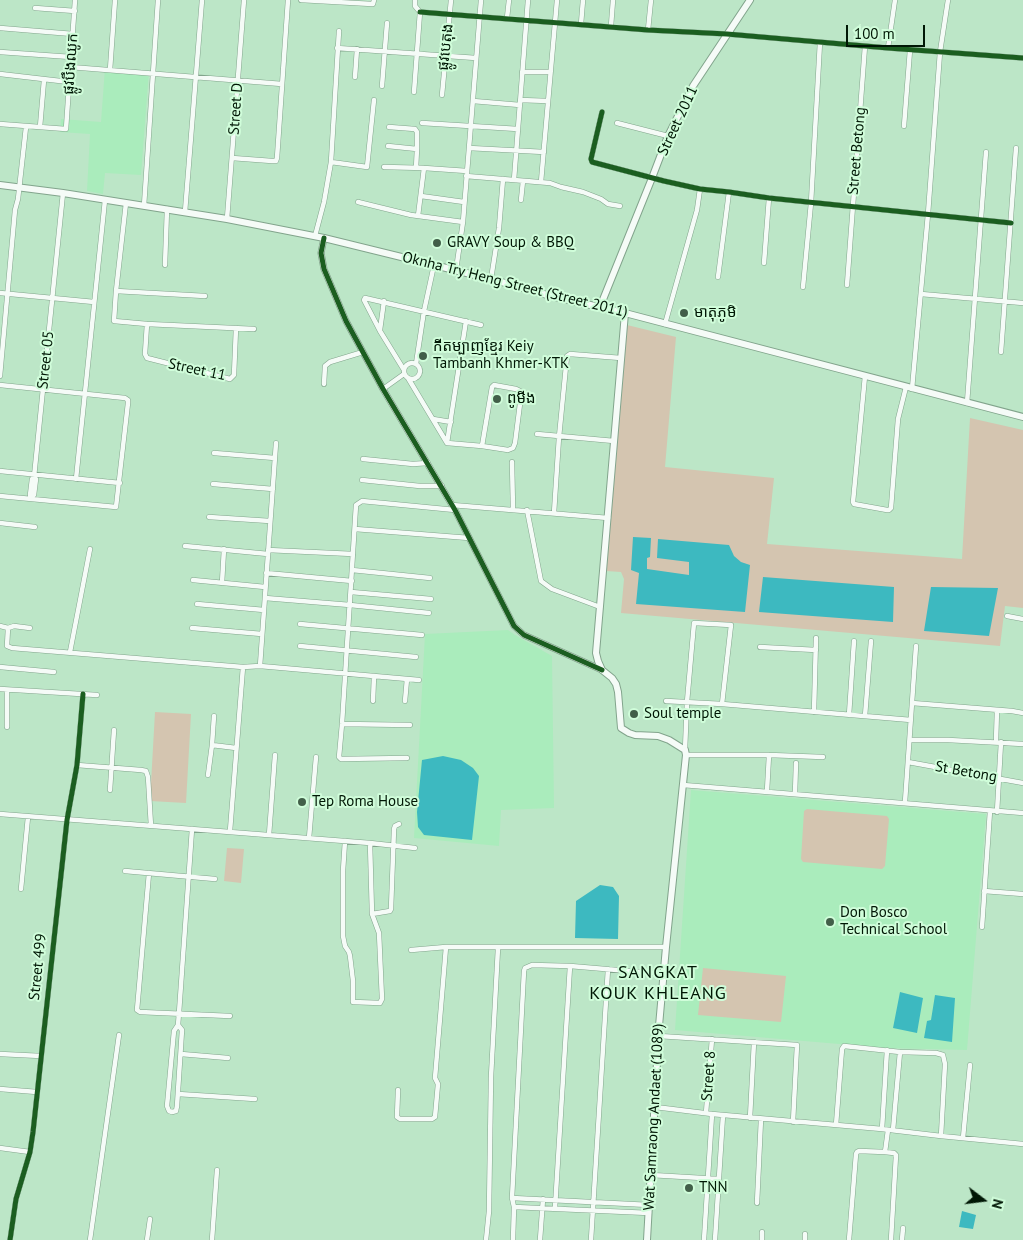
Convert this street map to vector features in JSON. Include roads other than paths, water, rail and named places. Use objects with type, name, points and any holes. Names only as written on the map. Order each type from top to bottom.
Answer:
[{"type":"main road","name":"Street 2011","points":[[600,307],[668,136],[693,86],[750,0]]},
{"type":"main road","name":"Oknha Try Heng Street (Street 2011)","points":[[0,185],[167,209],[324,238],[625,313],[968,403],[1023,415]]},
{"type":"main road","points":[[625,313],[596,652],[602,670],[616,684],[621,728],[629,733],[658,736],[670,740],[686,752]]},
{"type":"main road","name":"Wat Samraong Andaet (1089)","points":[[647,1240],[666,947],[686,752]]},
{"type":"street","name":"ផ្លូវបឹងឈូក","points":[[40,127],[66,129],[75,0]]},
{"type":"street","points":[[110,70],[115,0]]},
{"type":"street","points":[[144,206],[158,0]]},
{"type":"street","points":[[185,212],[202,0]]},
{"type":"street","name":"Street D","points":[[227,219],[244,0]]},
{"type":"street","points":[[232,158],[276,161],[288,0]]},
{"type":"street","points":[[301,0],[374,2]]},
{"type":"street","points":[[415,0],[415,6],[420,12],[1023,58]]},
{"type":"street","name":"ផ្លូវបេតុង","points":[[442,95],[451,0]]},
{"type":"street","points":[[456,270],[463,222],[481,0]]},
{"type":"street","points":[[507,18],[509,0]]},
{"type":"street","points":[[514,180],[528,0]]},
{"type":"street","points":[[541,182],[557,0]]},
{"type":"street","points":[[581,24],[583,0]]},
{"type":"street","points":[[611,26],[613,0]]},
{"type":"street","points":[[648,30],[651,0]]},
{"type":"street","points":[[888,48],[895,0]]},
{"type":"street","points":[[865,376],[853,502],[854,504],[889,510],[898,419],[909,388],[921,294],[940,52],[948,0]]},
{"type":"street","points":[[35,8],[75,11]]},
{"type":"street","points":[[414,92],[420,12]]},
{"type":"street","points":[[382,86],[387,23]]},
{"type":"street","points":[[0,28],[73,34]]},
{"type":"street","points":[[315,236],[324,202],[331,162],[339,31]]},
{"type":"street","points":[[803,287],[811,202],[820,42]]},
{"type":"street","name":"Street Betong","points":[[847,285],[865,46]]},
{"type":"street","points":[[337,48],[476,58]]},
{"type":"street","points":[[355,78],[357,49]]},
{"type":"street","points":[[904,126],[910,50]]},
{"type":"street","points":[[0,52],[71,57]]},
{"type":"street","points":[[70,68],[282,84]]},
{"type":"street","points":[[522,72],[550,72]]},
{"type":"street","points":[[0,74],[69,82]]},
{"type":"street","points":[[0,124],[40,127],[44,80]]},
{"type":"street","points":[[331,162],[367,167],[374,100]]},
{"type":"street","points":[[472,101],[548,101]]},
{"type":"street","points":[[602,112],[591,159],[592,162],[700,189],[1011,223]]},
{"type":"street","points":[[422,123],[518,129]]},
{"type":"street","points":[[617,123],[668,136]]},
{"type":"street","points":[[0,376],[14,208],[26,126]]},
{"type":"street","points":[[389,127],[415,130],[417,132],[416,168]]},
{"type":"street","points":[[388,146],[417,149]]},
{"type":"street","points":[[469,148],[544,152]]},
{"type":"street","points":[[1001,352],[1016,148]]},
{"type":"street","points":[[968,403],[986,152]]},
{"type":"street","points":[[384,167],[424,168],[503,179],[550,183],[583,192],[608,204],[620,206]]},
{"type":"street","points":[[418,216],[424,168]]},
{"type":"street","points":[[491,279],[499,228],[503,179]]},
{"type":"street","points":[[521,200],[522,180]]},
{"type":"street","points":[[665,324],[697,210],[700,189]]},
{"type":"street","points":[[718,277],[729,192]]},
{"type":"street","name":"Street 05","points":[[32,498],[30,495],[34,476],[62,193]]},
{"type":"street","points":[[421,196],[464,202]]},
{"type":"street","points":[[764,263],[769,198]]},
{"type":"street","points":[[76,479],[105,200]]},
{"type":"street","points":[[358,202],[418,216],[463,222]]},
{"type":"street","points":[[126,203],[114,321],[254,329]]},
{"type":"street","points":[[165,265],[167,209]]},
{"type":"street","points":[[324,238],[321,253],[324,269],[346,321],[383,389],[454,507],[514,626],[524,635],[602,670]]},
{"type":"street","points":[[406,374],[414,379],[420,371],[416,364],[424,311],[434,265]]},
{"type":"street","points":[[116,291],[206,296]]},
{"type":"street","points":[[0,293],[94,302]]},
{"type":"street","points":[[921,294],[1023,303]]},
{"type":"street","points":[[448,444],[380,331],[364,299],[384,301],[481,325]]},
{"type":"street","points":[[380,331],[384,301]]},
{"type":"street","points":[[448,444],[466,321]]},
{"type":"street","name":"Street 11","points":[[147,324],[145,354],[147,358],[230,379],[234,375],[236,328]]},
{"type":"street","points":[[324,384],[325,366],[330,362],[363,352]]},
{"type":"street","points":[[554,513],[567,356],[570,354],[621,358]]},
{"type":"street","points":[[383,389],[406,374],[408,364],[416,364]]},
{"type":"street","points":[[0,385],[125,398],[128,400],[116,507],[0,496]]},
{"type":"street","points":[[448,444],[508,450],[512,448],[521,396],[520,391],[492,387],[482,446]]},
{"type":"street","points":[[433,419],[451,422]]},
{"type":"street","points":[[537,434],[614,441]]},
{"type":"street","points":[[260,666],[276,442]]},
{"type":"street","points":[[214,453],[275,458]]},
{"type":"street","points":[[363,459],[413,464],[428,463]]},
{"type":"street","points":[[512,462],[512,509]]},
{"type":"street","points":[[0,471],[34,476],[120,483]]},
{"type":"street","points":[[362,480],[420,486],[442,486]]},
{"type":"street","points":[[213,484],[273,489]]},
{"type":"street","points":[[408,758],[341,759],[338,757],[342,724],[356,505],[362,501],[512,509],[608,518]]},
{"type":"street","points":[[526,510],[541,581],[552,589],[600,607]]},
{"type":"street","points":[[209,517],[270,521]]},
{"type":"street","points":[[0,523],[35,527]]},
{"type":"street","points":[[355,529],[469,538]]},
{"type":"street","points":[[185,546],[224,550],[353,554]]},
{"type":"street","points":[[70,652],[90,549]]},
{"type":"street","points":[[222,583],[224,550]]},
{"type":"street","points":[[352,570],[430,578]]},
{"type":"street","points":[[266,573],[352,580]]},
{"type":"street","points":[[193,580],[266,587]]},
{"type":"street","points":[[351,592],[431,599]]},
{"type":"street","points":[[265,598],[350,604],[429,613]]},
{"type":"street","points":[[197,604],[264,610]]},
{"type":"street","points":[[1007,616],[1023,619]]},
{"type":"street","points":[[722,704],[731,625],[694,623],[686,752],[823,757]]},
{"type":"street","points":[[300,624],[422,635]]},
{"type":"street","points":[[0,626],[30,628]]},
{"type":"street","points":[[8,628],[7,646],[12,648],[419,680]]},
{"type":"street","points":[[192,628],[262,634]]},
{"type":"street","points":[[814,712],[816,638]]},
{"type":"street","points":[[849,715],[854,641]]},
{"type":"street","points":[[865,716],[871,641]]},
{"type":"street","points":[[300,646],[416,657]]},
{"type":"street","points":[[905,802],[916,646]]},
{"type":"street","points":[[760,647],[816,650]]},
{"type":"street","points":[[0,667],[54,672]]},
{"type":"street","points":[[230,831],[243,667]]},
{"type":"street","points":[[373,701],[374,676]]},
{"type":"street","points":[[405,701],[407,679]]},
{"type":"street","points":[[0,689],[97,695]]},
{"type":"street","points":[[7,690],[7,726]]},
{"type":"street","name":"Street 499","points":[[10,1240],[16,1199],[30,1152],[33,1132],[67,820],[76,765],[84,694]]},
{"type":"street","points":[[666,701],[911,720]]},
{"type":"street","points":[[912,703],[1023,713]]},
{"type":"street","points":[[997,710],[999,778],[997,812]]},
{"type":"street","points":[[208,774],[214,716]]},
{"type":"street","points":[[342,724],[410,724]]},
{"type":"street","points":[[110,790],[114,730]]},
{"type":"street","points":[[910,740],[1023,744]]},
{"type":"street","points":[[212,745],[236,748]]},
{"type":"street","points":[[268,835],[275,755]]},
{"type":"street","points":[[766,791],[769,755]]},
{"type":"street","points":[[309,838],[316,757]]},
{"type":"street","name":"St Betong","points":[[908,762],[1023,783]]},
{"type":"street","points":[[795,794],[796,763]]},
{"type":"street","points":[[76,765],[146,771],[148,777],[150,826]]},
{"type":"street","points":[[683,784],[1023,813]]},
{"type":"street","points":[[982,927],[990,811]]},
{"type":"street","points":[[0,814],[230,831],[415,848]]},
{"type":"street","points":[[21,889],[28,817]]},
{"type":"street","points":[[372,914],[390,912],[391,909],[394,829],[399,824]]},
{"type":"street","points":[[178,1025],[182,1030],[178,1094],[176,1111],[172,1112],[169,1111],[168,1106],[174,1031],[178,1025],[180,1013],[192,829]]},
{"type":"street","points":[[345,841],[343,936],[344,946],[350,956],[353,1002],[380,1003],[382,999],[379,933],[372,914],[370,843]]},
{"type":"street","points":[[125,871],[215,878]]},
{"type":"street","points":[[149,873],[137,1010],[140,1012],[230,1016]]},
{"type":"street","points":[[984,891],[1023,894]]},
{"type":"street","points":[[411,950],[446,947],[666,947]]},
{"type":"street","points":[[398,1090],[396,1117],[400,1119],[432,1119],[435,1117],[438,1084],[435,1078],[446,947]]},
{"type":"street","points":[[486,1240],[489,1212],[491,1077],[498,948]]},
{"type":"street","points":[[513,1240],[514,1207],[512,1198],[525,968],[532,965],[570,966],[664,974]]},
{"type":"street","points":[[554,1208],[570,966]]},
{"type":"street","points":[[592,1240],[608,969]]},
{"type":"street","points":[[90,1240],[119,1035]]},
{"type":"street","points":[[659,1036],[797,1045],[793,1122]]},
{"type":"street","name":"Street 8","points":[[704,1240],[708,1178],[712,1040]]},
{"type":"street","points":[[750,1118],[754,1042]]},
{"type":"street","points":[[836,1125],[842,1049],[844,1046],[900,1052],[936,1053],[943,1055],[945,1064],[940,1136]]},
{"type":"street","points":[[882,1129],[888,1050]]},
{"type":"street","points":[[885,1152],[890,1130],[900,1052]]},
{"type":"street","points":[[0,1054],[41,1056]]},
{"type":"street","points":[[180,1054],[228,1058]]},
{"type":"street","points":[[963,1138],[970,1065]]},
{"type":"street","points":[[0,1089],[37,1092]]},
{"type":"street","points":[[178,1094],[255,1099]]},
{"type":"street","points":[[655,1107],[709,1114],[882,1129],[1023,1144]]},
{"type":"street","points":[[715,1240],[723,1115]]},
{"type":"street","points":[[757,1203],[761,1119]]},
{"type":"street","points":[[0,1148],[30,1152]]},
{"type":"street","points":[[849,1240],[857,1152],[859,1151],[885,1152],[896,1155],[891,1240]]},
{"type":"street","points":[[212,1240],[217,1170]]},
{"type":"street","points":[[651,1175],[719,1179]]},
{"type":"street","points":[[512,1198],[594,1202],[649,1209]]},
{"type":"street","points":[[540,1240],[543,1199]]},
{"type":"street","points":[[514,1207],[593,1210],[649,1209]]},
{"type":"street","points":[[147,1240],[150,1219]]},
{"type":"street","points":[[902,1240],[903,1228]]},
{"type":"street","points":[[762,1232],[762,1240]]},
{"type":"street","points":[[805,1234],[805,1240]]},
{"type":"water","points":[[633,537],[651,538],[647,569],[689,575],[689,562],[657,558],[658,539],[729,545],[734,556],[741,562],[750,565],[745,612],[636,604],[639,573],[631,570]]},
{"type":"water","points":[[763,577],[894,587],[893,622],[759,612]]},
{"type":"water","points":[[931,587],[998,588],[989,636],[924,631]]},
{"type":"water","points":[[443,756],[461,760],[473,768],[479,776],[472,840],[424,835],[418,827],[417,812],[422,760]]},
{"type":"water","points":[[600,885],[613,887],[619,896],[618,939],[575,938],[576,901]]},
{"type":"water","points":[[900,992],[923,998],[917,1033],[893,1028]]},
{"type":"water","points":[[935,995],[955,998],[952,1042],[924,1038],[927,1021],[931,1020]]},
{"type":"water","points":[[962,1211],[976,1215],[973,1229],[959,1227]]},
{"type":"place","name":"GRAVY Soup & BBQ","points":[[437,243]]},
{"type":"place","name":"មាតុភូមិ","points":[[684,313]]},
{"type":"place","name":"កីតម្បាញខ្មែរ Keiy Tambanh Khmer-KTK","points":[[423,356]]},
{"type":"place","name":"ពូមីង","points":[[497,399]]},
{"type":"place","name":"Soul temple","points":[[634,714]]},
{"type":"place","name":"Tep Roma House","points":[[302,802]]},
{"type":"place","name":"Don Bosco Technical School","points":[[830,922]]},
{"type":"place","name":"TNN","points":[[689,1188]]},
{"type":"district","name":"SANGKAT KOUK KHLEANG","points":[[658,983]]}]
